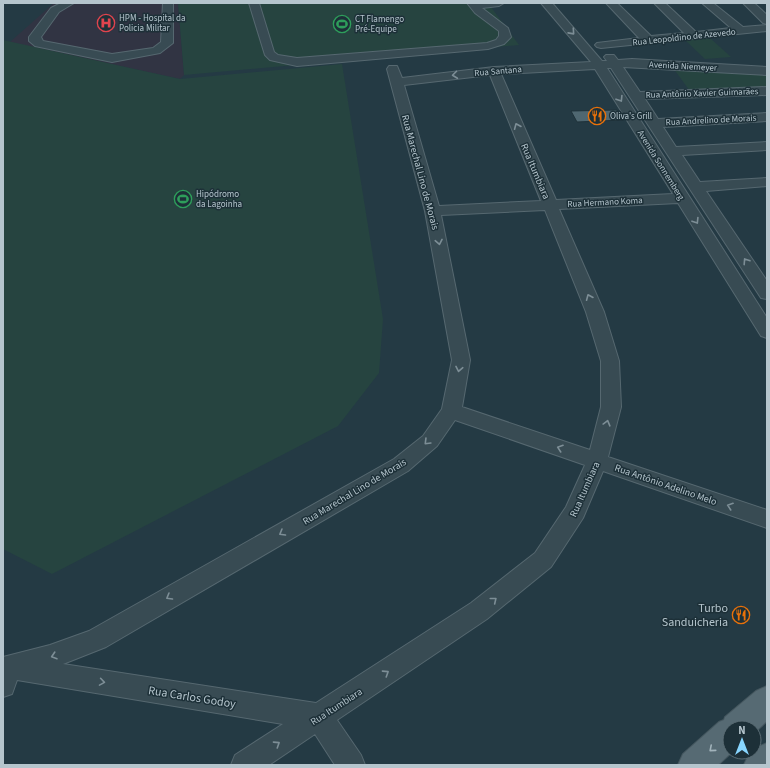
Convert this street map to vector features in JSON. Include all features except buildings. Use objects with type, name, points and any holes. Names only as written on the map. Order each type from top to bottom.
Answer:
[{"type":"main road","points":[[745,720],[767,701]]},
{"type":"main road","points":[[694,765],[722,740]]},
{"type":"main road","points":[[760,765],[767,759]]},
{"type":"street","points":[[69,3],[54,10],[35,37],[34,41],[39,44],[112,58],[156,51],[167,43],[168,3]]},
{"type":"street","points":[[254,3],[269,53],[274,58],[297,62],[411,54],[488,46],[500,42],[505,37],[504,30],[479,4]]},
{"type":"street","points":[[479,4],[499,3]]},
{"type":"street","name":"Avenida Sonnemberg","points":[[546,3],[587,49],[599,66],[767,332]]},
{"type":"street","name":"Avenida Sonnemberg","points":[[562,3],[601,45],[615,64],[767,294]]},
{"type":"street","points":[[611,3],[648,40]]},
{"type":"street","points":[[659,3],[694,36]]},
{"type":"street","points":[[707,3],[740,31]]},
{"type":"street","points":[[748,3],[767,21]]},
{"type":"street","name":"Rua Leopoldino de Azevedo","points":[[601,45],[767,28]]},
{"type":"street","name":"Avenida Niemeyer","points":[[599,66],[615,64],[647,64],[761,70]]},
{"type":"street","name":"Rua Santana","points":[[395,76],[599,66]]},
{"type":"street","points":[[761,70],[767,82]]},
{"type":"street","name":"Rua Itumbiara","points":[[245,765],[480,611],[543,560],[576,512],[597,461],[611,408],[610,361],[595,312],[494,71]]},
{"type":"street","name":"Rua Marechal Lino de Morais","points":[[5,672],[97,639],[401,465],[430,441],[451,411],[461,360],[433,211],[395,76]]},
{"type":"street","name":"Rua Antônio Xavier Guimarães","points":[[637,96],[767,91]]},
{"type":"street","name":"Rua Andrelino de Morais","points":[[655,123],[767,117]]},
{"type":"street","points":[[673,151],[767,146]]},
{"type":"street","points":[[697,187],[767,182]]},
{"type":"street","name":"Rua Hermano Koma","points":[[433,211],[682,198]]},
{"type":"street","name":"Rua Antônio Adelino Melo","points":[[451,411],[767,519]]},
{"type":"street","points":[[70,677],[73,662],[77,653],[84,644]]},
{"type":"street","name":"Rua Carlos Godoy","points":[[5,672],[70,677],[319,717]]},
{"type":"street","points":[[319,717],[351,765]]},
{"type":"shaded area","name":"HPM - Hospital da Policia Militar","points":[[54,3],[178,3],[184,75],[180,79],[10,42]]},
{"type":"green space","name":"CT Flamengo Pré-Equipe","points":[[178,3],[488,3],[519,45],[184,75]]},
{"type":"green space","points":[[710,38],[731,57],[705,59],[685,40]]},
{"type":"green space","name":"Hipódromo da Lagoinha","points":[[3,40],[180,79],[342,64],[383,319],[379,373],[338,426],[52,574],[3,549]]},
{"type":"green space","points":[[671,65],[767,71],[767,91],[692,94]]},
{"type":"place","name":"HPM - Hospital da Policia Militar","points":[[106,23]]},
{"type":"place","name":"CT Flamengo Pré-Equipe","points":[[342,24]]},
{"type":"place","name":"Oliva's Grill","points":[[597,116]]},
{"type":"place","name":"Hipódromo da Lagoinha","points":[[183,199]]},
{"type":"place","name":"Turbo Sanduicheria","points":[[741,615]]}]
